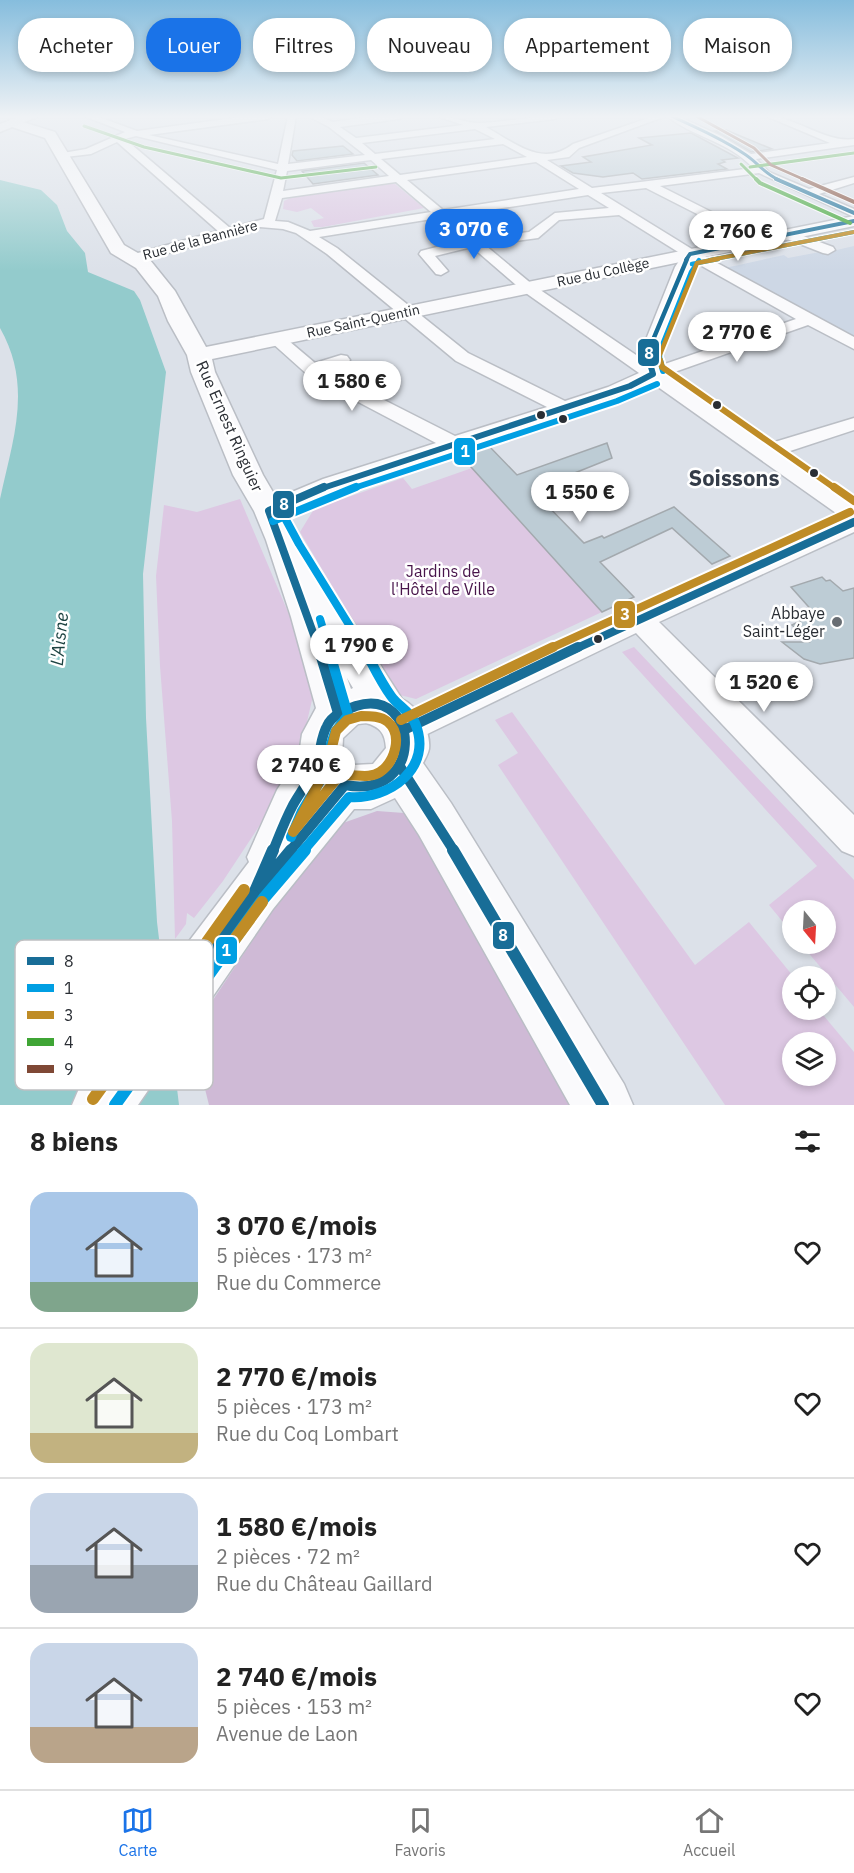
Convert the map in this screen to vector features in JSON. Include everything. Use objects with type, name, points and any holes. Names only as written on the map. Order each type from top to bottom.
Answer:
[{"type":"main road","name":"Rue Ernest Ringuier","points":[[68,168],[117,249],[143,264],[168,295],[194,348],[248,475],[275,526]]},
{"type":"main road","name":"Rue du Collège","points":[[528,288],[854,221]]},
{"type":"main road","name":"Rue Saint-Quentin","points":[[194,348],[272,340],[528,288]]},
{"type":"main road","points":[[275,526],[309,617],[338,713]]},
{"type":"main road","points":[[275,526],[328,609],[398,735],[435,819],[603,1105]]},
{"type":"main road","points":[[370,704],[398,735],[385,782],[365,789],[333,772],[320,742],[327,726],[338,713],[354,706],[370,704]]},
{"type":"main road","points":[[213,951],[256,892],[333,772]]},
{"type":"main road","points":[[102,1105],[113,1090]]},
{"type":"street","points":[[148,168],[228,232]]},
{"type":"street","points":[[267,220],[277,195],[282,168],[286,168]]},
{"type":"street","points":[[388,168],[528,288],[854,514]]},
{"type":"street","points":[[277,195],[400,178],[454,168]]},
{"type":"street","points":[[552,168],[690,254],[854,344]]},
{"type":"street","points":[[561,173],[563,168]]},
{"type":"street","points":[[760,168],[765,174],[854,213]]},
{"type":"street","points":[[307,235],[588,191],[762,170]]},
{"type":"street","points":[[809,193],[854,180]]},
{"type":"street","points":[[648,184],[756,240]]},
{"type":"street","points":[[441,271],[426,254],[465,244],[479,244],[533,235],[555,218],[564,215],[620,211]]},
{"type":"street","name":"Rue de la Bannière","points":[[132,259],[267,220],[307,235]]},
{"type":"street","points":[[787,234],[828,250]]},
{"type":"street","points":[[307,235],[332,251],[462,357],[564,408]]},
{"type":"street","points":[[653,374],[648,357],[650,347],[682,267],[690,254]]},
{"type":"street","points":[[275,526],[331,484],[630,386],[653,374],[810,319]]},
{"type":"street","points":[[272,340],[312,369],[454,444]]},
{"type":"street","points":[[312,369],[341,360]]},
{"type":"street","points":[[765,452],[854,424]]},
{"type":"street","points":[[398,735],[854,522]]},
{"type":"street","points":[[640,620],[854,838]]},
{"type":"shaded area","points":[[854,246],[854,337],[725,268],[784,255],[788,258]]},
{"type":"shaded area","points":[[377,811],[404,813],[426,832],[583,1105],[209,1105],[205,1090],[213,1090],[213,1000],[296,875],[343,823]]},
{"type":"green space","points":[[395,184],[424,208],[323,227],[314,227],[311,221],[324,218],[311,208],[297,212],[283,209],[284,201],[292,197]]},
{"type":"green space","name":"Jardins de l'Hôtel de Ville","points":[[472,468],[602,612],[416,699],[396,694],[300,532],[314,509],[403,478],[412,489]]},
{"type":"green space","points":[[240,499],[310,664],[315,687],[306,726],[281,793],[223,881],[194,918],[187,913],[186,924],[175,939],[172,821],[160,666],[156,576],[164,505],[197,512]]},
{"type":"green space","points":[[634,647],[854,880],[854,1007],[836,986],[836,966],[820,966],[809,954],[836,954],[836,900],[782,900],[782,921],[769,905],[817,866],[622,652]]},
{"type":"green space","points":[[512,712],[695,965],[749,922],[785,966],[782,966],[782,1020],[827,1020],[854,1052],[854,1105],[725,1105],[498,765],[518,753],[495,720]]},
{"type":"water","name":"L'Aisne","points":[[0,180],[41,190],[57,205],[67,231],[85,253],[88,272],[134,291],[140,300],[166,372],[143,574],[146,718],[159,940],[15,940],[15,1090],[177,1090],[179,1105],[0,1105],[0,499],[14,434],[18,392],[16,371],[0,328]]},
{"type":"building","points":[[329,168],[369,168],[378,175],[313,184],[302,171]]},
{"type":"building","points":[[564,168],[727,169],[642,179],[633,173],[603,177],[573,173]]},
{"type":"building","points":[[607,443],[612,458],[532,490],[584,543],[602,536],[604,538],[674,507],[730,556],[712,564],[672,528],[600,562],[634,597],[602,612],[462,457],[490,447],[517,475]]},
{"type":"building","name":"Abbaye Saint-Léger","points":[[822,577],[826,581],[830,580],[843,591],[854,588],[854,658],[820,664],[804,659],[782,642],[809,642],[792,625],[815,614],[791,587]]},
{"type":"transit line","name":"4","points":[[235,168],[281,178],[371,168]]},
{"type":"transit line","name":"4","points":[[745,168],[760,183],[850,223]]},
{"type":"transit line","name":"8","points":[[759,168],[765,174],[854,213]]},
{"type":"transit line","name":"9","points":[[777,168],[854,202]]},
{"type":"transit line","name":"8","points":[[338,713],[309,617],[269,511],[331,484],[630,386],[653,374],[648,357],[650,347],[682,267],[690,254],[854,221]]},
{"type":"transit line","name":"1","points":[[692,264],[854,232]]},
{"type":"transit line","name":"3","points":[[854,232],[697,263],[659,357],[662,367],[854,501]]},
{"type":"transit line","name":"1","points":[[663,371],[659,357],[660,350],[691,272],[699,260]]},
{"type":"transit line","name":"1","points":[[273,521],[335,494],[617,401],[657,384]]},
{"type":"transit line","name":"1","points":[[213,969],[264,898],[349,797],[364,798],[391,789],[412,769],[417,756],[419,741],[414,721],[390,695],[279,507]]},
{"type":"transit line","name":"3","points":[[401,720],[547,650],[850,512]]},
{"type":"transit line","name":"8","points":[[406,729],[551,660],[854,522]]},
{"type":"transit line","name":"1","points":[[291,837],[302,811],[331,763],[331,744],[335,732],[348,715],[320,619]]},
{"type":"transit line","name":"8","points":[[361,705],[380,706],[394,713],[403,723],[406,737],[405,751],[400,765],[379,785],[364,788],[345,785],[253,896],[292,807],[317,763],[327,725],[342,711],[361,705]]},
{"type":"transit line","name":"3","points":[[361,716],[382,719],[393,728],[396,741],[390,762],[374,775],[339,776],[293,832],[327,767],[336,731],[347,720],[361,716]]},
{"type":"transit line","name":"8","points":[[401,768],[435,819],[603,1105]]},
{"type":"transit line","name":"3","points":[[208,940],[244,890]]},
{"type":"transit line","name":"8","points":[[216,948],[253,896]]},
{"type":"transit line","name":"8","points":[[216,948],[253,896]]},
{"type":"transit line","name":"3","points":[[224,954],[262,902]]},
{"type":"transit line","name":"8","points":[[213,952],[216,948]]},
{"type":"transit line","name":"8","points":[[213,952],[216,948]]},
{"type":"transit line","name":"3","points":[[93,1099],[100,1090]]},
{"type":"transit line","name":"1","points":[[115,1105],[126,1090]]},
{"type":"place","name":"Abbaye Saint-Léger","points":[[837,622]]},
{"type":"district","name":"Soissons","points":[[734,477]]}]
